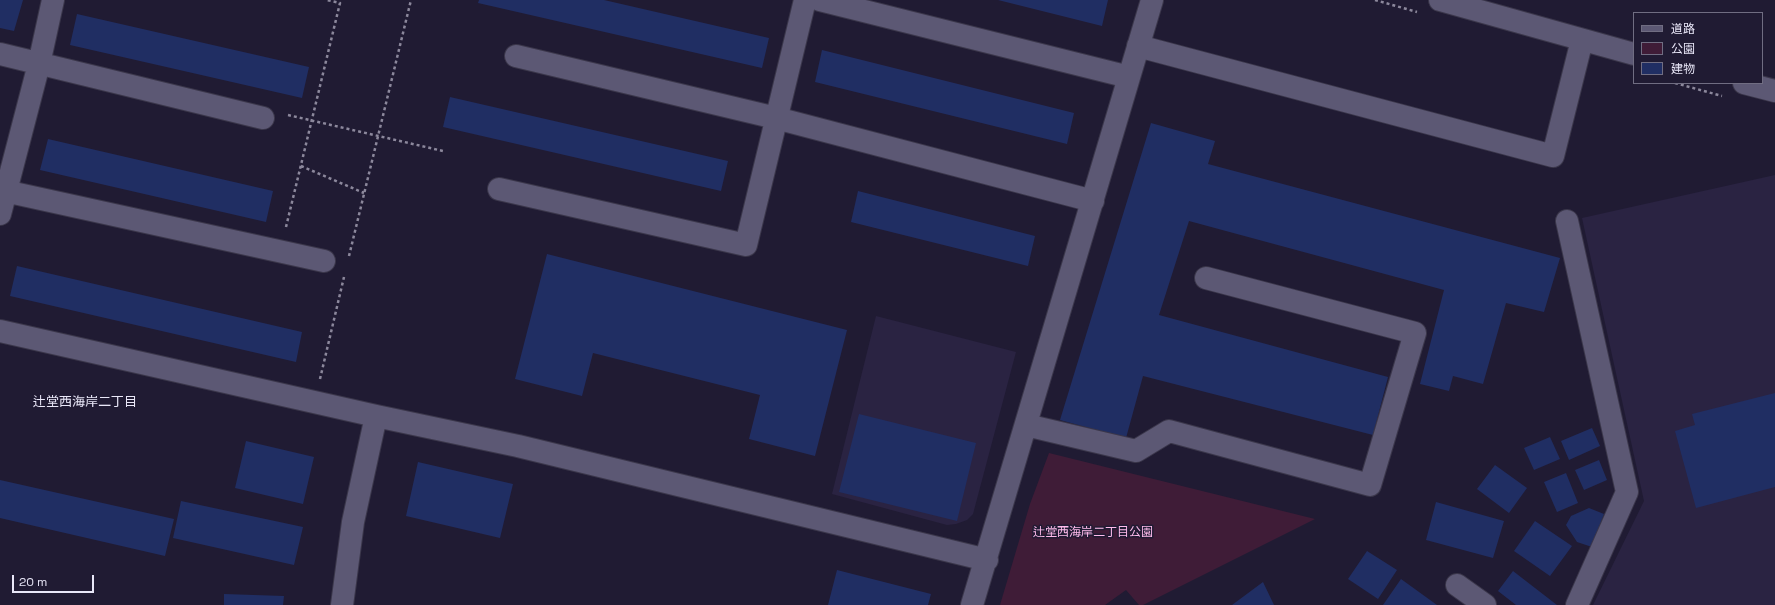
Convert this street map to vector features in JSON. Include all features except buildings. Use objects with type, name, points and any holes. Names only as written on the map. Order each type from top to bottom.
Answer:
[{"type":"street","points":[[0,214],[3,190],[39,64],[53,0]]},
{"type":"street","points":[[499,189],[746,245],[804,0]]},
{"type":"street","points":[[820,0],[1129,77]]},
{"type":"street","points":[[972,605],[1152,0]]},
{"type":"street","points":[[1440,0],[1633,54]]},
{"type":"street","points":[[1138,46],[1553,156],[1582,40]]},
{"type":"street","points":[[0,54],[263,118]]},
{"type":"street","points":[[516,56],[776,118],[1092,201]]},
{"type":"street","points":[[1748,84],[1775,91]]},
{"type":"street","points":[[3,190],[324,261]]},
{"type":"street","points":[[1567,221],[1627,492],[1577,605]]},
{"type":"street","points":[[1026,425],[1136,451],[1169,431],[1370,485],[1415,333],[1206,278]]},
{"type":"street","points":[[0,331],[376,416],[518,446],[986,560]]},
{"type":"street","points":[[342,605],[353,522],[376,416]]},
{"type":"street","points":[[1457,585],[1485,605]]},
{"type":"path","points":[[280,251],[340,3],[327,0]]},
{"type":"path","points":[[348,260],[411,0]]},
{"type":"path","points":[[263,118],[270,111],[443,151]]},
{"type":"path","points":[[301,166],[364,193]]},
{"type":"path","points":[[314,402],[345,274]]},
{"type":"shaded area","points":[[1775,175],[1775,605],[1593,605],[1644,501],[1582,218]]},
{"type":"shaded area","points":[[876,316],[1016,352],[973,514],[967,520],[956,524],[947,525],[832,494]]},
{"type":"green space","name":"辻堂西海岸二丁目公園","points":[[1049,453],[1315,519],[1143,605],[1139,605],[1126,590],[1105,605],[1000,605],[1030,504]]},
{"type":"district","name":"辻堂西海岸二丁目","points":[[85,402]]}]
